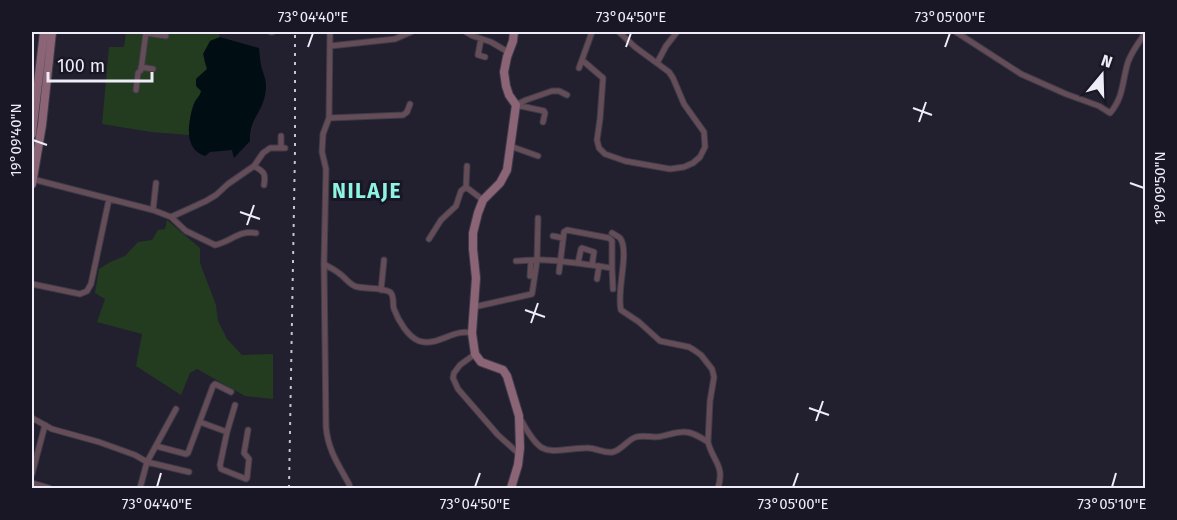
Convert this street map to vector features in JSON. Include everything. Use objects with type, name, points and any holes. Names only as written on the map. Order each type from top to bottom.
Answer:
[{"type":"street","points":[[32,133],[36,63],[44,32]]},
{"type":"street","points":[[52,32],[42,125],[32,181],[153,210],[171,217],[186,231],[215,245],[248,231],[256,233]]},
{"type":"street","points":[[136,90],[146,32],[166,36]]},
{"type":"street","points":[[330,32],[329,118],[323,134],[322,152],[326,169],[324,264],[327,439],[330,451],[350,489]]},
{"type":"street","points":[[330,46],[395,39],[411,32]]},
{"type":"street","points":[[466,32],[508,52]]},
{"type":"street","points":[[514,32],[504,72],[506,86],[516,105],[507,170],[503,178],[483,200],[473,234],[476,278],[472,333],[475,354],[481,362],[503,370],[507,376],[519,416],[537,445],[549,450],[586,448],[611,452],[618,450],[635,437],[643,435],[655,437],[683,432],[708,442]]},
{"type":"street","points":[[579,68],[591,32]]},
{"type":"street","points":[[582,60],[603,78],[597,140],[599,148],[605,154],[625,161],[670,169],[693,163],[700,157],[705,147],[704,132],[684,104],[669,72],[619,32]]},
{"type":"street","points":[[657,63],[666,46],[678,32],[684,32]]},
{"type":"street","points":[[956,32],[1021,74],[1099,106],[1110,113],[1122,93],[1130,57],[1145,35]]},
{"type":"street","points":[[481,39],[478,55],[485,57]]},
{"type":"street","points":[[141,67],[153,69]]},
{"type":"street","points":[[516,105],[552,91],[559,91],[567,95]]},
{"type":"street","points":[[329,118],[403,115],[410,104]]},
{"type":"street","points":[[516,105],[544,111],[543,122]]},
{"type":"street","points":[[171,217],[206,201],[254,166],[263,153],[270,148],[283,148],[282,136]]},
{"type":"street","points":[[510,146],[538,156]]},
{"type":"street","points":[[254,166],[264,173],[264,184]]},
{"type":"street","points":[[466,187],[467,166]]},
{"type":"street","points":[[153,210],[156,183]]},
{"type":"street","points":[[466,187],[483,200]]},
{"type":"street","points":[[429,239],[441,220],[456,206],[461,190],[466,187]]},
{"type":"street","points":[[32,284],[80,294],[87,291],[91,284],[109,199]]},
{"type":"street","points":[[474,307],[532,294],[538,218]]},
{"type":"street","points":[[559,272],[564,232],[567,230],[609,238],[612,241],[613,289]]},
{"type":"street","points":[[612,233],[619,237],[624,253],[621,310],[639,322],[660,341],[694,350],[712,369],[714,377],[708,442],[721,476],[718,489]]},
{"type":"street","points":[[553,236],[563,238]]},
{"type":"street","points":[[578,263],[582,248],[594,252],[592,265]]},
{"type":"street","points":[[381,290],[384,260]]},
{"type":"street","points":[[516,261],[542,260],[612,267]]},
{"type":"street","points":[[530,276],[534,261]]},
{"type":"street","points":[[324,264],[342,275],[353,286],[390,293],[393,296],[393,307],[403,326],[413,338],[419,341],[435,342],[461,331],[472,333]]},
{"type":"street","points":[[597,279],[599,266]]},
{"type":"street","points":[[475,354],[460,365],[453,373],[453,378],[458,389],[498,435],[519,454]]},
{"type":"street","points":[[156,446],[188,453],[213,386],[215,384],[231,392]]},
{"type":"street","points":[[235,405],[220,465],[221,469],[246,479],[249,459],[244,453],[248,430]]},
{"type":"street","points":[[140,489],[147,462],[176,409]]},
{"type":"street","points":[[511,489],[518,465],[519,416]]},
{"type":"street","points":[[32,418],[52,429],[99,442],[135,455],[147,462],[189,472]]},
{"type":"street","points":[[200,422],[227,432]]},
{"type":"street","points":[[32,474],[45,425]]},
{"type":"street","points":[[32,483],[49,489]]},
{"type":"green space","points":[[126,32],[218,32],[220,37],[210,41],[204,61],[207,69],[196,79],[201,93],[192,109],[189,135],[102,124],[109,47],[124,47]]},
{"type":"green space","points":[[167,220],[200,248],[200,263],[216,305],[218,321],[227,339],[242,355],[273,354],[273,399],[245,396],[197,369],[190,373],[181,395],[136,366],[142,334],[97,322],[105,299],[95,293],[99,269],[125,256],[138,242],[152,240],[158,230],[165,229]]},
{"type":"shaded area","points":[[220,37],[259,48],[266,83],[263,102],[251,127],[250,141],[234,158],[232,150],[210,152],[205,156],[193,147],[189,134],[192,111],[201,91],[196,86],[196,79],[207,69],[203,54],[210,41]]},
{"type":"railway","points":[[289,488],[295,32]]},
{"type":"district","name":"NILAJE","points":[[367,191]]}]
